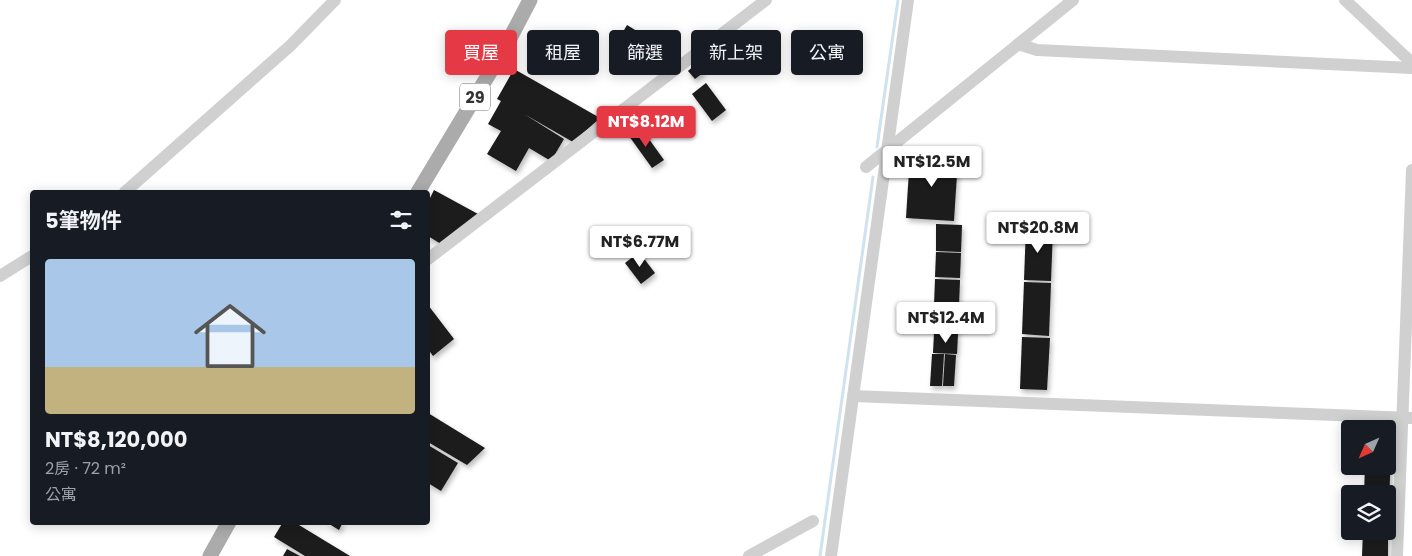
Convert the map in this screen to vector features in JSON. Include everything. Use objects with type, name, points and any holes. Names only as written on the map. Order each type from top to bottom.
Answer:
[{"type":"main road","name":"29","points":[[419,190],[507,44],[530,0]]},
{"type":"main road","points":[[210,556],[227,525]]},
{"type":"street","points":[[127,190],[290,46],[335,0]]},
{"type":"street","points":[[430,257],[766,0]]},
{"type":"street","points":[[832,556],[908,0]]},
{"type":"street","points":[[866,167],[1073,0]]},
{"type":"street","points":[[1345,0],[1412,63]]},
{"type":"street","points":[[1018,44],[1037,50],[1412,68]]},
{"type":"street","points":[[1397,556],[1407,418],[1412,170]]},
{"type":"street","points":[[0,276],[30,257]]},
{"type":"street","points":[[853,396],[1407,418]]},
{"type":"street","points":[[749,556],[812,521]]},
{"type":"building","points":[[627,25],[635,30],[624,30]]},
{"type":"building","points":[[517,71],[600,118],[573,142],[524,114],[564,139],[551,161],[529,148],[516,171],[487,154],[501,131],[488,124],[501,101],[497,99],[511,75],[517,75]]},
{"type":"building","points":[[692,75],[700,75],[695,79]]},
{"type":"building","points":[[706,83],[726,110],[712,121],[692,94]]},
{"type":"building","points":[[641,128],[664,160],[652,168],[629,136]]},
{"type":"building","points":[[910,155],[958,158],[954,221],[906,218]]},
{"type":"building","points":[[434,190],[478,214],[441,244],[430,237],[430,198]]},
{"type":"building","points":[[936,224],[962,225],[961,252],[936,251]]},
{"type":"building","points":[[1026,227],[1053,229],[1051,281],[1024,280]]},
{"type":"building","points":[[639,252],[655,273],[641,284],[625,263]]},
{"type":"building","points":[[936,252],[961,253],[960,278],[935,277]]},
{"type":"building","points":[[935,279],[960,280],[959,306],[934,305]]},
{"type":"building","points":[[1024,282],[1051,283],[1049,336],[1022,334]]},
{"type":"building","points":[[934,306],[959,307],[958,333],[933,332]]},
{"type":"building","points":[[430,308],[454,339],[433,356],[430,352]]},
{"type":"building","points":[[934,333],[958,334],[957,354],[933,353]]},
{"type":"building","points":[[1022,337],[1050,338],[1047,390],[1020,389]]},
{"type":"building","points":[[932,354],[944,354],[942,386],[930,386]]},
{"type":"building","points":[[945,354],[956,355],[954,386],[943,386]]},
{"type":"building","points":[[430,414],[485,448],[467,465],[430,443]]},
{"type":"building","points":[[430,446],[458,463],[441,491],[430,484]]},
{"type":"building","points":[[1365,475],[1390,475],[1390,485],[1364,485]]},
{"type":"building","points":[[281,525],[299,525],[350,556],[305,556],[274,537]]},
{"type":"building","points":[[331,525],[342,525],[339,530]]},
{"type":"building","points":[[1363,540],[1388,540],[1388,556],[1362,556]]},
{"type":"building","points":[[287,549],[300,556],[283,556]]},
{"type":"waterway","points":[[877,147],[898,0]]},
{"type":"waterway","points":[[820,556],[873,177]]}]
